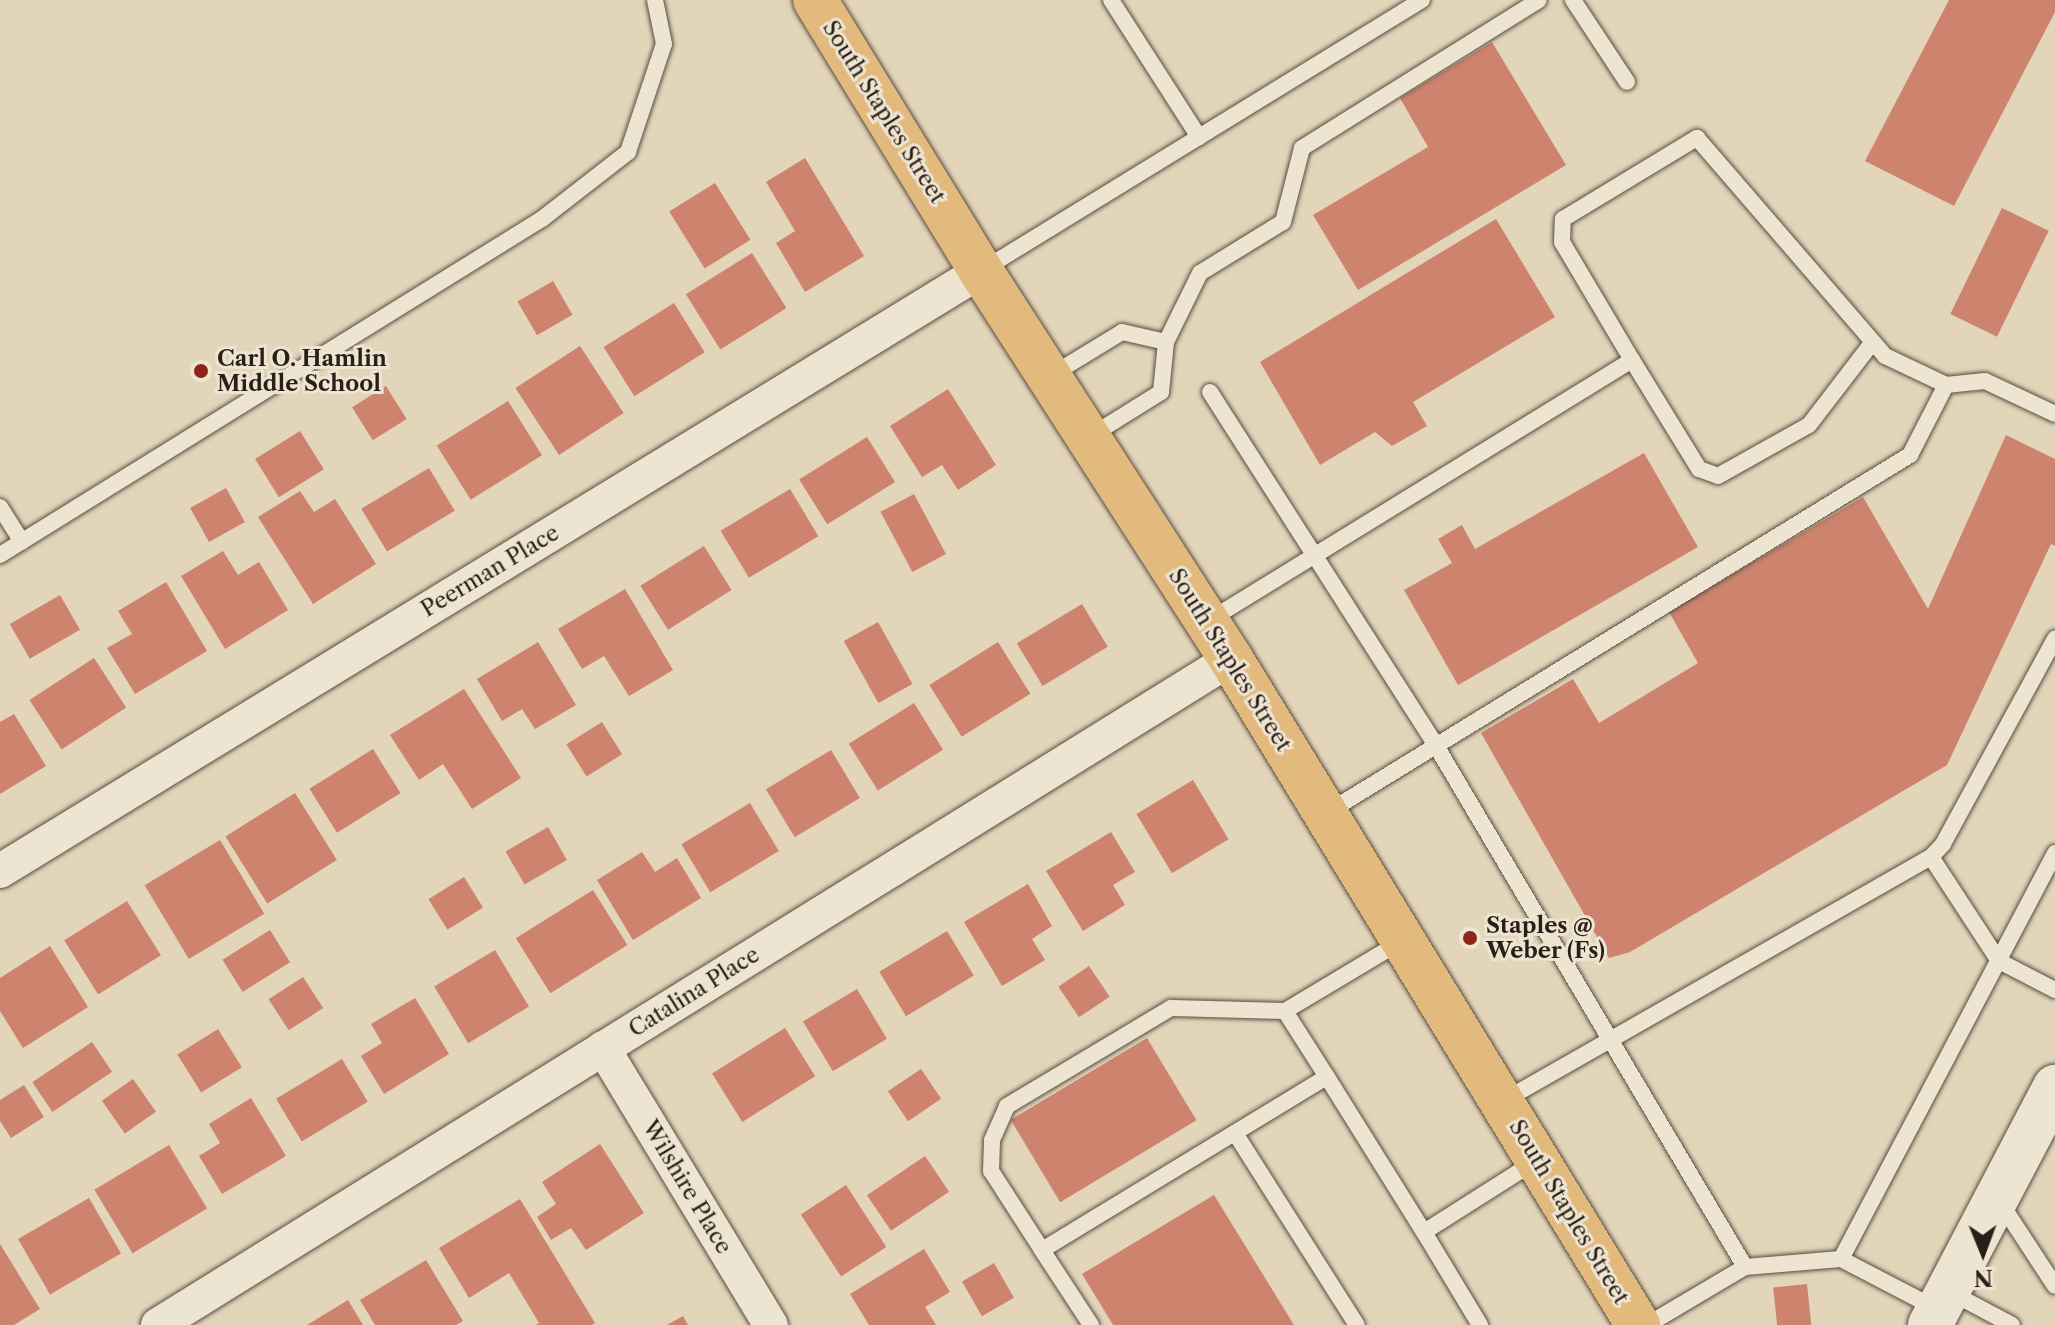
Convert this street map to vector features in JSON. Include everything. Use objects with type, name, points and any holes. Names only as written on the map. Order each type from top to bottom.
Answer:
[{"type":"main road","name":"South Staples Street","points":[[815,0],[981,271],[1231,659],[1638,1325]]},
{"type":"main road","points":[[1939,1309],[2055,1087]]},
{"type":"street","name":"Peerman Place","points":[[0,871],[981,271]]},
{"type":"street","name":"Catalina Place","points":[[158,1325],[1231,659]]},
{"type":"street","name":"Wilshire Place","points":[[603,1048],[771,1325]]},
{"type":"lane","points":[[0,555],[542,219],[628,152],[664,44],[655,0]]},
{"type":"lane","points":[[1111,0],[1199,137]]},
{"type":"lane","points":[[981,271],[1422,0]]},
{"type":"lane","points":[[1089,437],[1161,392],[1166,342],[1200,273],[1283,222],[1302,148],[1539,0]]},
{"type":"lane","points":[[1573,0],[1627,82]]},
{"type":"lane","points":[[1872,343],[1809,425],[1718,476],[1699,469],[1562,242],[1563,219],[1697,138],[1885,356],[1946,385],[1985,381],[2055,414]]},
{"type":"lane","points":[[1050,376],[1122,332],[1166,342]]},
{"type":"lane","points":[[1207,622],[1632,360]]},
{"type":"lane","points":[[1326,814],[1435,744],[1910,455],[1946,385]]},
{"type":"lane","points":[[1210,392],[1435,744],[1745,1267]]},
{"type":"lane","points":[[0,507],[22,542]]},
{"type":"lane","points":[[1501,1102],[1931,857],[1943,844],[2055,639]]},
{"type":"lane","points":[[1841,1259],[2055,853]]},
{"type":"lane","points":[[1931,857],[1999,961],[2055,990]]},
{"type":"lane","points":[[1091,1325],[991,1171],[992,1140],[1007,1106],[1171,1008],[1285,1011],[1403,941]]},
{"type":"lane","points":[[1285,1011],[1480,1325]]},
{"type":"lane","points":[[1042,1250],[1327,1077]]},
{"type":"lane","points":[[1235,1133],[1357,1325]]},
{"type":"lane","points":[[1424,1232],[1537,1160]]},
{"type":"lane","points":[[1997,1197],[2055,1286]]},
{"type":"lane","points":[[1647,1325],[1745,1267],[1841,1259],[1939,1309],[2012,1325]]},
{"type":"building","points":[[1949,0],[2055,0],[2055,12],[1954,206],[1865,161]]},
{"type":"building","points":[[1492,42],[1566,165],[1358,290],[1313,215],[1428,147],[1400,98]]},
{"type":"building","points":[[805,158],[864,256],[805,292],[776,243],[795,231],[766,182]]},
{"type":"building","points":[[715,183],[751,240],[705,268],[669,212]]},
{"type":"building","points":[[2002,208],[2049,231],[1997,337],[1950,314]]},
{"type":"building","points":[[1496,219],[1555,317],[1413,402],[1427,426],[1392,446],[1375,432],[1320,465],[1260,362]]},
{"type":"building","points":[[752,253],[786,308],[720,349],[686,294]]},
{"type":"building","points":[[553,281],[572,315],[537,335],[517,302]]},
{"type":"building","points":[[674,303],[705,352],[634,396],[604,347]]},
{"type":"building","points":[[580,346],[624,413],[559,455],[515,388]]},
{"type":"building","points":[[386,386],[407,419],[373,440],[352,407]]},
{"type":"building","points":[[948,389],[996,465],[958,490],[942,465],[922,477],[890,426]]},
{"type":"building","points":[[508,401],[542,455],[471,500],[437,446]]},
{"type":"building","points":[[300,431],[324,469],[279,497],[255,459]]},
{"type":"building","points":[[2006,435],[2055,459],[2055,546],[2051,544],[1947,765],[1630,952],[1609,958],[1481,733],[1573,679],[1599,723],[1698,663],[1669,612],[1863,497],[1928,609]]},
{"type":"building","points":[[867,437],[895,482],[827,524],[799,479]]},
{"type":"building","points":[[1644,453],[1698,547],[1458,685],[1404,590],[1452,563],[1438,539],[1462,525],[1475,549]]},
{"type":"building","points":[[429,468],[455,511],[387,552],[361,509]]},
{"type":"building","points":[[226,488],[245,522],[209,542],[190,508]]},
{"type":"building","points":[[790,489],[818,536],[749,578],[721,531]]},
{"type":"building","points":[[300,491],[314,512],[335,499],[376,564],[313,604],[258,517]]},
{"type":"building","points":[[914,494],[946,554],[912,572],[880,512]]},
{"type":"building","points":[[704,546],[732,590],[668,630],[640,586]]},
{"type":"building","points":[[223,551],[238,575],[259,562],[288,610],[225,649],[181,576]]},
{"type":"building","points":[[166,582],[207,651],[135,694],[107,648],[132,634],[118,611]]},
{"type":"building","points":[[625,589],[673,670],[629,696],[604,656],[582,669],[558,629]]},
{"type":"building","points":[[60,595],[80,630],[30,659],[10,624]]},
{"type":"building","points":[[1082,604],[1108,647],[1043,686],[1017,643]]},
{"type":"building","points":[[878,622],[912,684],[878,703],[844,641]]},
{"type":"building","points":[[538,642],[576,705],[535,729],[522,709],[502,721],[477,679]]},
{"type":"building","points":[[998,642],[1030,694],[962,737],[929,685]]},
{"type":"building","points":[[94,658],[126,707],[62,749],[29,700]]},
{"type":"building","points":[[464,689],[521,778],[472,809],[443,764],[419,780],[390,735]]},
{"type":"building","points":[[914,703],[943,750],[878,790],[849,744]]},
{"type":"building","points":[[14,714],[46,766],[0,794],[0,722]]},
{"type":"building","points":[[602,722],[622,754],[587,776],[566,744]]},
{"type":"building","points":[[373,749],[401,793],[337,833],[309,789]]},
{"type":"building","points":[[831,750],[860,798],[795,837],[766,789]]},
{"type":"building","points":[[1193,780],[1229,839],[1172,873],[1136,814]]},
{"type":"building","points":[[295,793],[337,860],[267,903],[225,836]]},
{"type":"building","points":[[750,803],[779,851],[710,892],[681,844]]},
{"type":"building","points":[[548,827],[567,860],[525,884],[506,852]]},
{"type":"building","points":[[1111,832],[1135,872],[1113,885],[1125,905],[1083,931],[1046,871]]},
{"type":"building","points":[[220,840],[264,914],[189,959],[145,885]]},
{"type":"building","points":[[642,852],[655,872],[677,858],[701,898],[633,940],[597,880]]},
{"type":"building","points":[[464,877],[483,908],[447,930],[428,899]]},
{"type":"building","points":[[1028,884],[1052,926],[1032,939],[1045,960],[1002,986],[964,922]]},
{"type":"building","points":[[593,890],[627,945],[550,993],[516,938]]},
{"type":"building","points":[[127,901],[161,955],[98,994],[64,940]]},
{"type":"building","points":[[270,930],[290,962],[243,992],[223,960]]},
{"type":"building","points":[[947,931],[974,976],[906,1016],[879,972]]},
{"type":"building","points":[[50,946],[88,1007],[23,1048],[0,1011],[0,978]]},
{"type":"building","points":[[495,950],[529,1007],[468,1043],[434,987]]},
{"type":"building","points":[[1089,966],[1110,997],[1079,1017],[1058,987]]},
{"type":"building","points":[[303,977],[323,1008],[289,1030],[269,999]]},
{"type":"building","points":[[857,989],[887,1039],[833,1071],[803,1021]]},
{"type":"building","points":[[415,998],[449,1054],[384,1094],[361,1056],[382,1043],[371,1024]]},
{"type":"building","points":[[785,1028],[815,1076],[742,1122],[712,1074]]},
{"type":"building","points":[[218,1029],[242,1067],[201,1093],[177,1054]]},
{"type":"building","points":[[1147,1038],[1196,1120],[1060,1202],[1011,1120]]},
{"type":"building","points":[[92,1042],[112,1072],[52,1112],[32,1082]]},
{"type":"building","points":[[342,1059],[368,1102],[302,1142],[276,1099]]},
{"type":"building","points":[[921,1069],[941,1099],[908,1121],[888,1091]]},
{"type":"building","points":[[133,1079],[156,1112],[125,1134],[102,1101]]},
{"type":"building","points":[[24,1085],[44,1117],[11,1138],[0,1121],[0,1100]]},
{"type":"building","points":[[251,1098],[286,1156],[222,1194],[199,1156],[220,1143],[209,1124]]},
{"type":"building","points":[[600,1144],[644,1213],[586,1250],[571,1228],[551,1240],[537,1217],[556,1204],[542,1182]]},
{"type":"building","points":[[169,1145],[207,1208],[133,1253],[94,1190]]},
{"type":"building","points":[[925,1156],[949,1192],[891,1231],[867,1195]]},
{"type":"building","points":[[846,1185],[886,1247],[841,1276],[801,1214]]},
{"type":"building","points":[[1214,1195],[1294,1325],[1113,1325],[1082,1274]]},
{"type":"building","points":[[89,1198],[121,1253],[50,1294],[18,1239]]},
{"type":"building","points":[[520,1199],[595,1323],[592,1325],[536,1325],[539,1323],[509,1273],[469,1298],[439,1248]]},
{"type":"building","points":[[0,1244],[40,1309],[14,1325],[0,1325]]},
{"type":"building","points":[[924,1249],[950,1292],[925,1307],[936,1325],[869,1325],[850,1294]]},
{"type":"building","points":[[426,1260],[463,1321],[456,1325],[375,1325],[360,1300]]},
{"type":"building","points":[[994,1263],[1014,1298],[982,1316],[962,1282]]},
{"type":"building","points":[[1807,1284],[1811,1325],[1777,1325],[1773,1288]]},
{"type":"building","points":[[348,1300],[363,1325],[307,1325]]},
{"type":"building","points":[[683,1316],[688,1325],[667,1325]]},
{"type":"place","name":"Carl O. Hamlin Middle School","points":[[201,371]]},
{"type":"place","name":"Staples @ Weber (Fs)","points":[[1470,938]]}]
